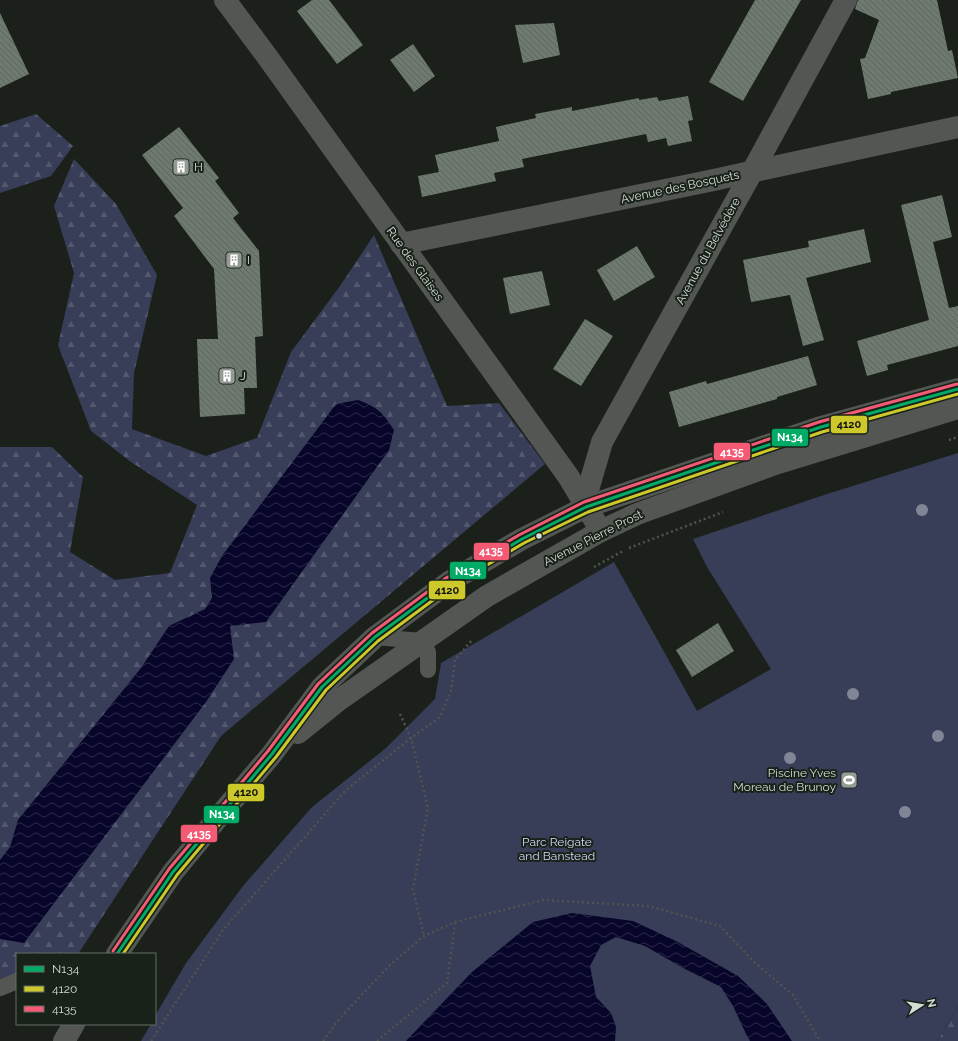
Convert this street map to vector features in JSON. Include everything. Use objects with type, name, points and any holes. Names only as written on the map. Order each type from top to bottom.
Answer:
[{"type":"main road","name":"Rue des Glaises","points":[[225,0],[568,476],[601,531]]},
{"type":"main road","name":"Avenue du Belvédère","points":[[586,507],[588,490],[602,442],[846,0]]},
{"type":"main road","name":"Avenue des Bosquets","points":[[400,244],[752,172],[958,127]]},
{"type":"main road","name":"Avenue Pierre Prost","points":[[116,953],[173,872],[272,754],[322,687],[375,637],[449,582],[522,539],[586,507],[821,427],[958,389]]},
{"type":"main road","name":"Avenue Pierre Prost","points":[[272,754],[339,700],[487,596],[601,531],[637,514],[775,464],[958,408]]},
{"type":"main road","points":[[64,1041],[73,1025]]},
{"type":"lane","points":[[375,637],[422,641],[428,652],[428,670]]},
{"type":"lane","points":[[0,988],[16,981]]},
{"type":"path","points":[[943,442],[958,437]]},
{"type":"path","points":[[593,568],[627,549],[728,510]]},
{"type":"path","points":[[151,1041],[223,930],[346,790],[411,738],[440,717],[451,691],[455,660],[473,639]]},
{"type":"path","points":[[400,714],[411,738],[428,808],[413,889],[424,936]]},
{"type":"path","points":[[323,1041],[340,1018],[389,966],[424,936],[455,922],[543,900],[649,906],[720,926],[753,961],[793,995],[820,1041]]},
{"type":"path","points":[[377,1041],[447,983],[455,922]]},
{"type":"green space","points":[[36,114],[73,146],[51,176],[0,193],[0,126]]},
{"type":"green space","points":[[74,159],[116,204],[157,275],[134,373],[132,429],[206,456],[257,438],[291,352],[340,286],[374,235],[447,406],[499,403],[545,464],[221,736],[79,953],[16,953],[16,987],[0,979],[0,447],[52,447],[83,477],[70,552],[115,580],[170,573],[197,505],[131,462],[91,431],[58,345],[74,273],[54,206]]},
{"type":"green space","name":"Parc Reigate and Banstead","points":[[958,453],[958,1007],[937,1041],[141,1041],[150,1025],[156,1025],[156,1014],[186,963],[243,886],[312,807],[386,748],[435,699],[441,663],[614,562],[697,711],[771,669],[707,567],[693,539],[827,494]]},
{"type":"green space","points":[[958,1007],[958,1041],[937,1041]]},
{"type":"water","points":[[358,400],[379,411],[394,430],[389,450],[266,622],[230,626],[234,659],[206,702],[24,943],[0,939],[0,860],[10,847],[18,820],[141,668],[169,626],[205,609],[212,598],[210,578],[222,556],[336,404]]},
{"type":"water","points":[[572,913],[633,921],[676,941],[738,976],[767,1004],[792,1041],[750,1041],[733,1006],[721,987],[685,969],[645,946],[616,937],[601,945],[590,966],[596,997],[611,1013],[616,1027],[615,1041],[406,1041],[472,972],[533,922]]},
{"type":"building","points":[[312,0],[329,0],[363,45],[337,64],[297,11]]},
{"type":"building","points":[[755,0],[801,0],[743,101],[709,82]]},
{"type":"building","points":[[858,0],[937,0],[948,51],[952,50],[958,78],[891,92],[891,94],[868,99],[860,59],[865,58],[879,20],[855,9]]},
{"type":"building","points":[[0,13],[29,74],[0,88]]},
{"type":"building","points":[[554,23],[560,55],[523,63],[515,25]]},
{"type":"building","points":[[413,44],[435,76],[414,92],[390,60]]},
{"type":"building","points":[[688,96],[693,120],[688,121],[692,141],[668,146],[666,138],[648,142],[646,134],[522,159],[524,167],[494,173],[496,181],[422,197],[418,176],[439,172],[435,155],[499,141],[496,127],[536,118],[535,114],[572,107],[572,111],[639,98],[639,100],[657,97],[659,101]]},
{"type":"building","points":[[179,127],[219,178],[215,181],[239,213],[233,218],[259,251],[263,336],[255,337],[257,388],[244,388],[245,414],[200,417],[197,339],[218,339],[214,269],[174,216],[183,208],[142,155]]},
{"type":"building","points":[[942,195],[952,237],[933,242],[949,308],[958,306],[958,346],[887,365],[888,370],[867,376],[857,341],[929,320],[901,205]]},
{"type":"building","points":[[864,229],[871,262],[806,278],[824,340],[803,346],[790,295],[751,302],[743,260],[809,247],[808,241]]},
{"type":"building","points":[[637,246],[655,277],[614,301],[597,270]]},
{"type":"building","points":[[542,271],[550,305],[510,314],[503,278]]},
{"type":"building","points":[[585,319],[613,336],[581,386],[553,369]]},
{"type":"building","points":[[808,356],[817,385],[777,397],[777,399],[679,427],[669,392],[706,381],[707,384]]},
{"type":"building","points":[[718,623],[734,651],[692,677],[676,650]]},
{"type":"transit line","name":"4135","points":[[113,951],[169,869],[268,751],[318,684],[372,633],[446,578],[519,535],[584,502],[819,422],[957,384]]},
{"type":"transit line","name":"N134","points":[[118,953],[173,872],[272,754],[322,687],[375,637],[449,582],[522,539],[586,507],[821,427],[958,389]]},
{"type":"transit line","name":"4120","points":[[124,953],[177,875],[276,757],[326,690],[378,641],[452,586],[524,543],[588,512],[822,432],[958,394]]},
{"type":"place","name":"H","points":[[181,167]]},
{"type":"place","name":"I","points":[[234,260]]},
{"type":"place","name":"J","points":[[227,376]]},
{"type":"place","name":"Piscine Yves Moreau de Brunoy","points":[[849,780]]}]
